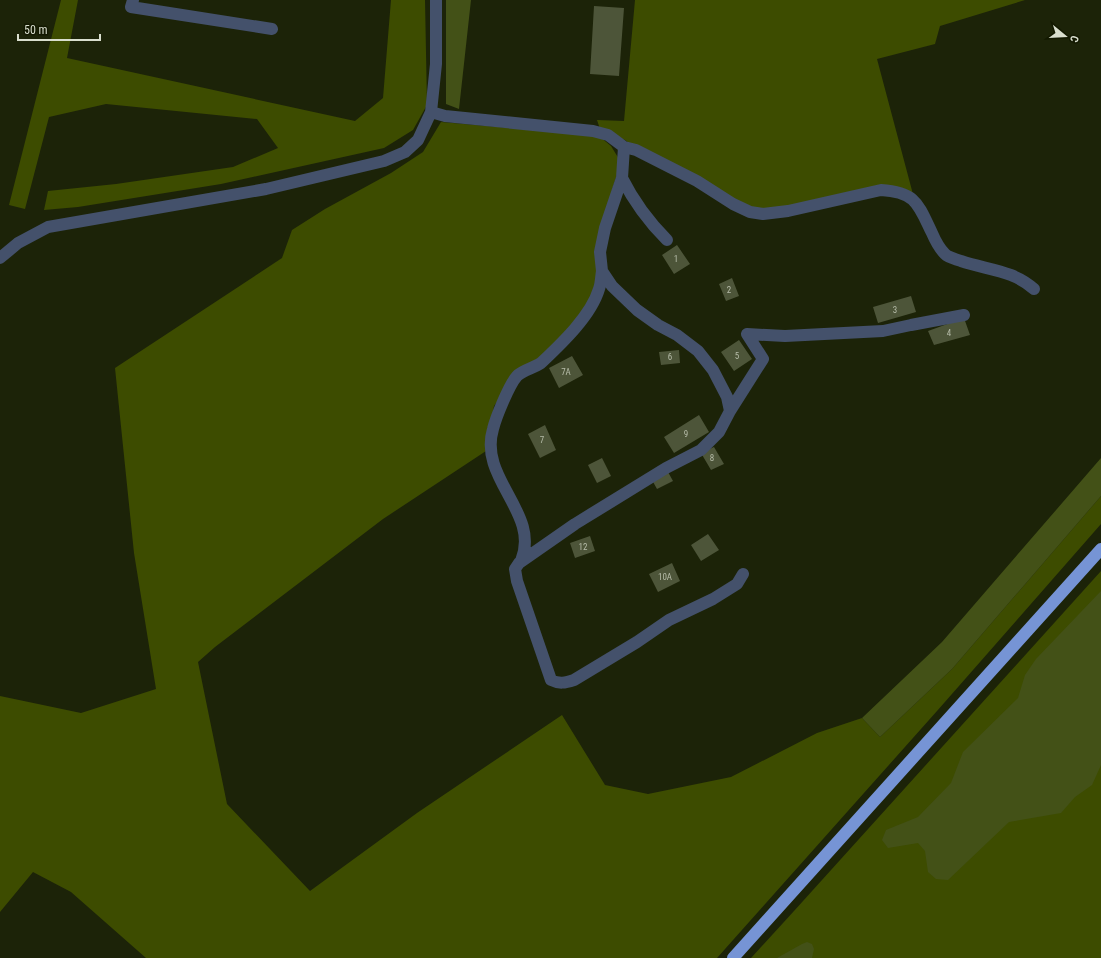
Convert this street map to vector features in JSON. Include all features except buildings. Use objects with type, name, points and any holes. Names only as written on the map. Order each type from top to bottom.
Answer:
[{"type":"highway","points":[[733,958],[1101,549]]},
{"type":"street","points":[[133,0],[131,7],[272,29]]},
{"type":"street","points":[[0,258],[18,243],[48,227],[266,189],[384,161],[405,152],[418,140],[431,112],[436,64],[436,0]]},
{"type":"street","points":[[431,112],[445,116],[593,130],[608,135],[624,147],[647,156],[697,181],[733,204],[750,212],[764,214],[788,211],[881,190],[894,191],[914,200],[922,212],[936,243],[945,254],[968,264],[1014,276],[1026,281],[1034,289]]},
{"type":"street","points":[[521,561],[525,548],[526,536],[514,504],[494,466],[491,448],[492,430],[498,412],[517,376],[539,364],[582,321],[594,301],[599,289],[602,271],[600,252],[605,228],[622,178],[624,147]]},
{"type":"street","points":[[622,178],[628,191],[644,215],[666,240]]},
{"type":"street","points":[[602,271],[612,286],[637,310],[658,325],[677,335],[698,351],[713,370],[727,397],[730,411]]},
{"type":"street","points":[[743,574],[737,584],[713,599],[668,620],[637,642],[574,680],[566,683],[557,683],[551,680],[515,569],[518,563],[575,524],[666,468],[700,450],[719,432],[730,411],[763,359],[747,334],[785,336],[883,332],[911,325],[964,316]]},
{"type":"green space","points":[[61,0],[78,0],[67,58],[355,121],[383,98],[391,0],[425,0],[427,105],[413,130],[384,148],[221,184],[78,207],[44,210],[48,191],[116,184],[233,167],[278,148],[257,119],[106,104],[49,117],[25,209],[9,205]]},
{"type":"green space","points":[[446,0],[471,0],[459,109],[446,104]]},
{"type":"green space","points":[[635,0],[1025,0],[940,26],[935,44],[877,59],[914,198],[893,188],[759,212],[638,150],[625,140],[600,129],[597,120],[624,121]]},
{"type":"green space","points":[[441,122],[599,136],[611,146],[619,159],[619,168],[612,190],[597,289],[573,328],[538,360],[520,369],[494,406],[486,451],[383,519],[215,647],[198,662],[227,804],[310,891],[417,813],[562,715],[605,785],[648,794],[731,777],[817,733],[862,718],[880,737],[952,669],[1101,496],[1101,524],[717,958],[146,958],[71,892],[33,872],[0,912],[0,696],[81,713],[156,689],[134,553],[115,368],[282,258],[292,230],[325,209],[391,173],[423,152]]},
{"type":"green space","points":[[1101,458],[1101,496],[952,669],[880,737],[862,718],[942,642]]},
{"type":"green space","points":[[1101,571],[1101,958],[751,958],[794,911]]},
{"type":"green space","points":[[1101,591],[1101,765],[1092,785],[1075,797],[1061,813],[1009,822],[948,880],[936,879],[928,872],[925,851],[918,843],[888,848],[882,840],[886,830],[918,817],[951,783],[963,752],[1018,698],[1025,675],[1036,659]]},
{"type":"green space","points":[[807,942],[812,944],[814,949],[812,958],[777,958],[802,944]]}]
